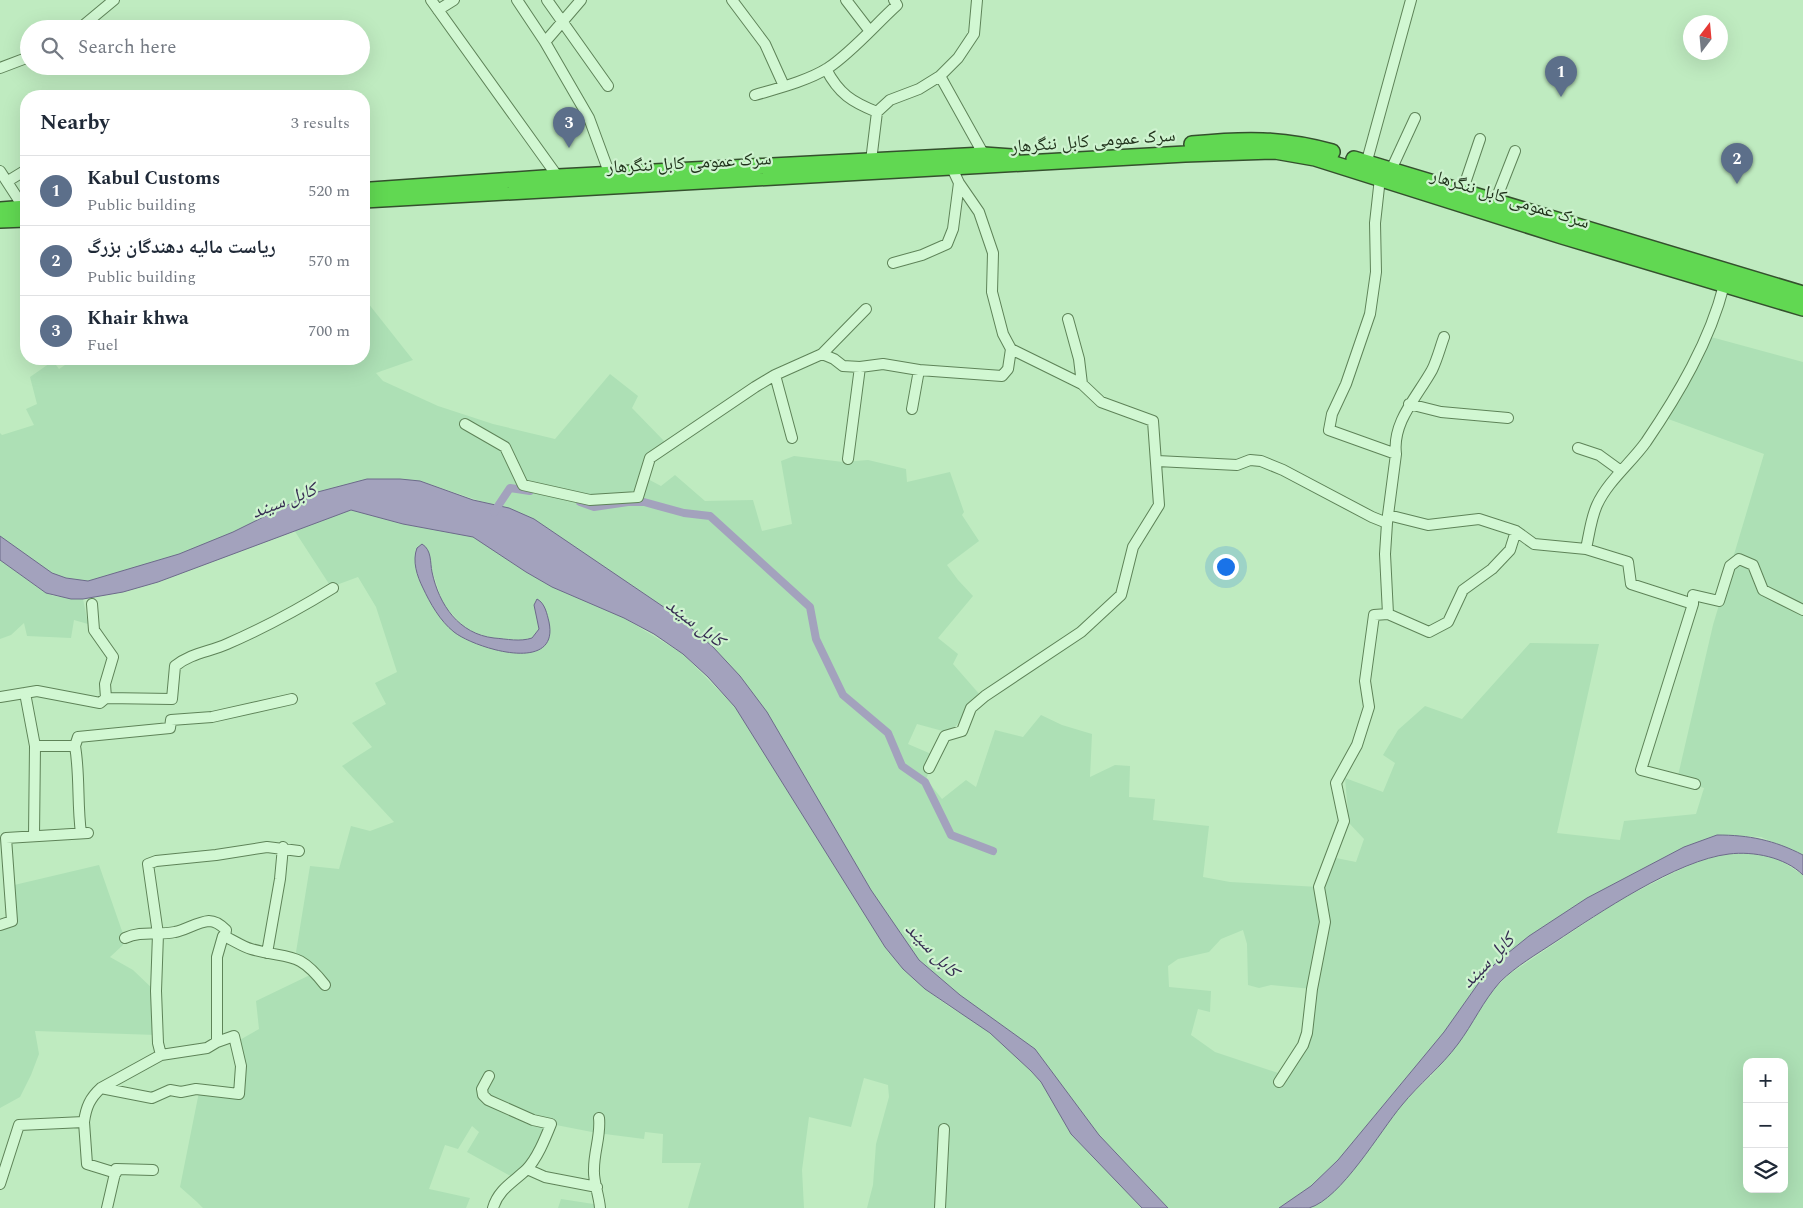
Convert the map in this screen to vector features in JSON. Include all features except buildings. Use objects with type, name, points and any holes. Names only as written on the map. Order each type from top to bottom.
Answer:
[{"type":"highway","name":"سرک عمومی کابل ننگرهار","points":[[370,190],[558,177],[984,155],[1016,157],[1161,148],[1211,142],[1276,140],[1303,144],[1366,168],[1724,285],[1803,308]]},
{"type":"highway","name":"سرک عمومی کابل ننگرهار","points":[[370,200],[1184,154],[1276,152],[1366,168]]},
{"type":"highway","name":"سرک عمومی کابل ننگرهار","points":[[1385,174],[1462,192],[1803,294]]},
{"type":"highway","points":[[0,210],[20,212]]},
{"type":"highway","points":[[0,220],[20,214]]},
{"type":"street","points":[[90,20],[114,0]]},
{"type":"street","points":[[431,0],[558,177]]},
{"type":"street","points":[[438,10],[454,0]]},
{"type":"street","points":[[517,0],[545,42],[589,118],[610,175]]},
{"type":"street","points":[[547,0],[608,86]]},
{"type":"street","points":[[545,42],[581,0]]},
{"type":"street","points":[[732,0],[765,44],[784,86]]},
{"type":"street","points":[[846,0],[869,30]]},
{"type":"street","points":[[755,95],[784,86],[826,69],[846,54],[897,5],[894,0]]},
{"type":"street","points":[[871,161],[877,112],[890,100],[919,89],[940,76],[958,58],[974,34],[977,0]]},
{"type":"street","points":[[1366,168],[1412,0]]},
{"type":"street","points":[[0,68],[20,60]]},
{"type":"street","points":[[826,69],[832,81],[850,100],[877,112]]},
{"type":"street","points":[[940,76],[984,155]]},
{"type":"street","points":[[1396,454],[1329,430],[1332,414],[1346,384],[1370,314],[1376,272],[1375,223],[1385,174],[1415,118]]},
{"type":"street","points":[[1462,192],[1480,139]]},
{"type":"street","points":[[1495,202],[1515,151]]},
{"type":"street","points":[[929,768],[945,736],[962,731],[971,708],[985,696],[1081,632],[1121,595],[1133,548],[1159,505],[1153,421],[1101,402],[1082,384],[1011,349],[1003,334],[992,292],[993,254],[979,212],[958,183],[952,168]]},
{"type":"street","points":[[0,171],[20,203]]},
{"type":"street","points":[[8,181],[20,174]]},
{"type":"street","points":[[893,263],[922,255],[947,244],[953,229],[958,183]]},
{"type":"street","points":[[1586,549],[1597,505],[1621,471],[1639,452],[1670,407],[1700,348],[1724,285]]},
{"type":"street","points":[[465,424],[505,447],[523,485],[590,500],[638,497],[650,458],[775,375],[822,354],[866,310]]},
{"type":"street","points":[[1068,319],[1079,359],[1082,384]]},
{"type":"street","points":[[1388,614],[1386,554],[1396,454],[1395,441],[1409,404],[1432,369],[1444,337]]},
{"type":"street","points":[[822,354],[834,359],[843,366],[860,367],[883,364],[919,370],[1002,376],[1008,369],[1011,349]]},
{"type":"street","points":[[848,459],[860,367]]},
{"type":"street","points":[[912,409],[919,370]]},
{"type":"street","points":[[775,375],[792,438]]},
{"type":"street","points":[[1409,404],[1441,412],[1508,418]]},
{"type":"street","points":[[1578,448],[1599,455],[1621,471]]},
{"type":"street","points":[[1156,461],[1237,465],[1250,460],[1261,461],[1283,470],[1372,518],[1428,525],[1479,519],[1516,532],[1534,544],[1586,549],[1628,562],[1631,584],[1693,604]]},
{"type":"street","points":[[1279,1082],[1303,1045],[1307,1033],[1312,989],[1325,922],[1319,886],[1344,821],[1336,783],[1356,745],[1369,707],[1365,681],[1374,615],[1388,614],[1429,632],[1448,622],[1463,590],[1492,569],[1510,550],[1516,532]]},
{"type":"street","points":[[1695,784],[1640,770],[1693,604],[1693,595],[1719,601],[1730,566],[1738,559],[1753,565],[1763,590],[1803,610]]},
{"type":"street","points":[[0,697],[37,691],[100,703],[106,698],[172,699],[175,666],[186,657],[225,645],[299,608],[333,588]]},
{"type":"street","points":[[92,604],[94,630],[113,657],[105,684],[106,698]]},
{"type":"street","points":[[25,693],[35,746],[34,836]]},
{"type":"street","points":[[0,925],[12,921],[6,838],[84,833],[78,814],[79,776],[75,746],[78,738],[170,728],[171,720],[212,717],[292,699]]},
{"type":"street","points":[[35,746],[75,746]]},
{"type":"street","points":[[161,1055],[158,1043],[156,991],[158,934],[148,866],[150,862],[267,847],[299,850]]},
{"type":"street","points":[[267,953],[280,880],[283,847]]},
{"type":"street","points":[[125,938],[144,932],[158,934],[176,932],[210,921],[222,926],[226,930],[225,936],[222,937],[217,957],[216,1042]]},
{"type":"street","points":[[225,936],[248,949],[296,958],[311,967],[325,985]]},
{"type":"street","points":[[101,1088],[152,1098],[170,1090],[181,1092],[196,1089],[239,1094],[241,1066],[234,1036],[216,1042],[207,1048],[161,1055],[101,1088],[93,1095],[86,1108],[84,1122],[87,1164],[116,1174]]},
{"type":"street","points":[[489,1076],[482,1089],[483,1095],[488,1100],[533,1120],[551,1124],[541,1146],[527,1169],[500,1192],[493,1208]]},
{"type":"street","points":[[599,1118],[601,1129],[596,1141],[593,1172],[600,1208]]},
{"type":"street","points":[[0,1184],[19,1126],[84,1122]]},
{"type":"street","points":[[940,1208],[944,1128]]},
{"type":"street","points":[[107,1208],[116,1169],[153,1170]]},
{"type":"street","points":[[527,1169],[545,1177],[597,1187]]},
{"type":"green space","points":[[370,306],[413,360],[376,373],[383,381],[438,406],[493,424],[555,439],[610,374],[638,396],[632,408],[665,442],[644,477],[661,486],[675,475],[705,501],[753,500],[762,531],[792,524],[781,461],[794,456],[843,462],[868,460],[906,469],[907,482],[950,472],[964,512],[962,515],[979,541],[947,565],[973,596],[938,638],[958,654],[953,664],[981,696],[950,733],[917,724],[908,744],[936,756],[926,779],[942,799],[966,780],[976,787],[995,730],[1023,737],[1041,715],[1062,725],[1092,734],[1090,777],[1115,765],[1130,766],[1129,797],[1155,799],[1153,820],[1209,826],[1203,877],[1230,882],[1319,887],[1331,857],[1356,862],[1364,839],[1349,823],[1345,778],[1383,792],[1395,763],[1383,755],[1398,730],[1425,706],[1462,719],[1530,643],[1599,644],[1557,833],[1620,840],[1624,821],[1696,814],[1704,788],[1677,780],[1713,625],[1764,454],[1660,416],[1711,337],[1803,362],[1803,855],[1761,837],[1717,835],[1684,847],[1587,898],[1529,936],[1485,974],[1444,1032],[1338,1160],[1311,1186],[1279,1208],[1168,1208],[1099,1135],[1035,1049],[960,995],[919,960],[871,890],[767,712],[740,676],[713,647],[677,616],[534,519],[420,481],[400,479],[367,479],[294,501],[233,532],[179,554],[88,581],[66,578],[51,573],[0,536],[0,433],[2,435],[34,425],[26,409],[37,404],[30,377],[47,365],[56,365],[59,369],[65,365],[370,365]],"holes":[[[1243,930],[1247,944],[1248,985],[1259,988],[1271,985],[1312,989],[1297,1055],[1284,1075],[1215,1052],[1191,1035],[1198,1009],[1210,1012],[1211,991],[1169,987],[1168,966],[1178,959],[1209,952],[1221,939]]]},
{"type":"green space","points":[[351,510],[403,524],[473,537],[552,587],[624,618],[683,654],[735,707],[885,947],[903,969],[925,989],[951,1008],[974,1021],[1007,1047],[1041,1082],[1071,1134],[1142,1208],[867,1208],[873,1185],[876,1144],[889,1097],[888,1085],[864,1078],[851,1127],[809,1117],[802,1170],[804,1208],[688,1208],[701,1163],[662,1163],[663,1134],[645,1132],[644,1139],[597,1133],[551,1124],[516,1179],[467,1152],[479,1132],[472,1126],[458,1149],[445,1145],[429,1189],[470,1198],[466,1208],[203,1208],[180,1187],[200,1087],[238,1093],[238,1041],[259,1029],[256,1001],[310,975],[296,952],[310,866],[339,869],[351,826],[370,831],[394,822],[342,766],[372,747],[352,723],[386,704],[375,683],[397,672],[376,607],[358,577],[331,587],[294,530]],"holes":[[[431,567],[443,604],[466,629],[490,638],[527,640],[532,638],[539,629],[537,616],[548,640],[510,652],[465,639],[453,631],[434,609]]]},
{"type":"green space","points":[[0,560],[41,590],[53,596],[83,599],[88,624],[74,620],[71,638],[27,636],[24,623],[11,635],[0,639]]},
{"type":"green space","points":[[1749,853],[1768,856],[1783,862],[1803,875],[1803,1208],[1309,1208],[1337,1189],[1402,1104],[1433,1074],[1457,1045],[1492,991],[1511,973],[1618,901],[1701,860],[1728,854]]},
{"type":"green space","points":[[99,865],[122,931],[123,945],[110,957],[133,970],[155,991],[157,1035],[35,1031],[39,1054],[31,1075],[20,1097],[0,1108],[0,925],[12,921],[10,886]]},
{"type":"green space","points":[[561,1199],[600,1205],[600,1208],[558,1208]]},
{"type":"water","points":[[367,479],[420,481],[473,500],[509,508],[534,519],[677,616],[713,647],[740,676],[767,712],[871,890],[919,960],[960,995],[1035,1049],[1099,1135],[1168,1208],[1142,1208],[1071,1134],[1041,1082],[1031,1071],[990,1033],[925,989],[903,969],[885,947],[735,707],[708,677],[683,654],[654,634],[624,618],[552,587],[473,537],[403,524],[351,510],[158,582],[123,592],[83,599],[71,599],[46,593],[0,560],[0,536],[52,573],[66,578],[88,581],[179,554],[233,532],[310,494]]},
{"type":"water","points":[[422,544],[428,550],[435,584],[440,596],[452,616],[461,624],[471,631],[494,638],[518,640],[532,638],[539,629],[534,605],[537,599],[544,606],[549,622],[549,638],[542,648],[529,653],[496,650],[479,645],[454,632],[436,612],[419,579],[415,558],[417,548]]},
{"type":"water","points":[[1717,835],[1761,839],[1803,855],[1803,875],[1796,869],[1778,860],[1748,853],[1708,858],[1686,866],[1639,889],[1593,917],[1527,961],[1500,982],[1451,1052],[1402,1105],[1359,1163],[1334,1192],[1309,1208],[1279,1208],[1311,1186],[1338,1160],[1444,1032],[1485,974],[1498,961],[1529,936],[1587,898],[1684,847]]},
{"type":"waterway","points":[[494,512],[510,488],[530,491]]},
{"type":"waterway","points":[[580,502],[594,507],[628,502],[644,502],[684,513],[710,516],[810,607],[816,639],[843,695],[888,733],[902,766],[925,782],[951,835],[993,851]]},
{"type":"place","name":"Kabul Customs","points":[[1561,97]]},
{"type":"place","name":"Khair khwa","points":[[569,148]]},
{"type":"place","name":"ریاست مالیه دهندگان بزرگ","points":[[1737,184]]},
{"type":"water label","name":"کابل سيند","points":[[284,501]]},
{"type":"water label","name":"کابل سيند","points":[[695,623]]},
{"type":"water label","name":"کابل سيند","points":[[932,950]]},
{"type":"water label","name":"کابل سيند","points":[[1488,961]]}]
